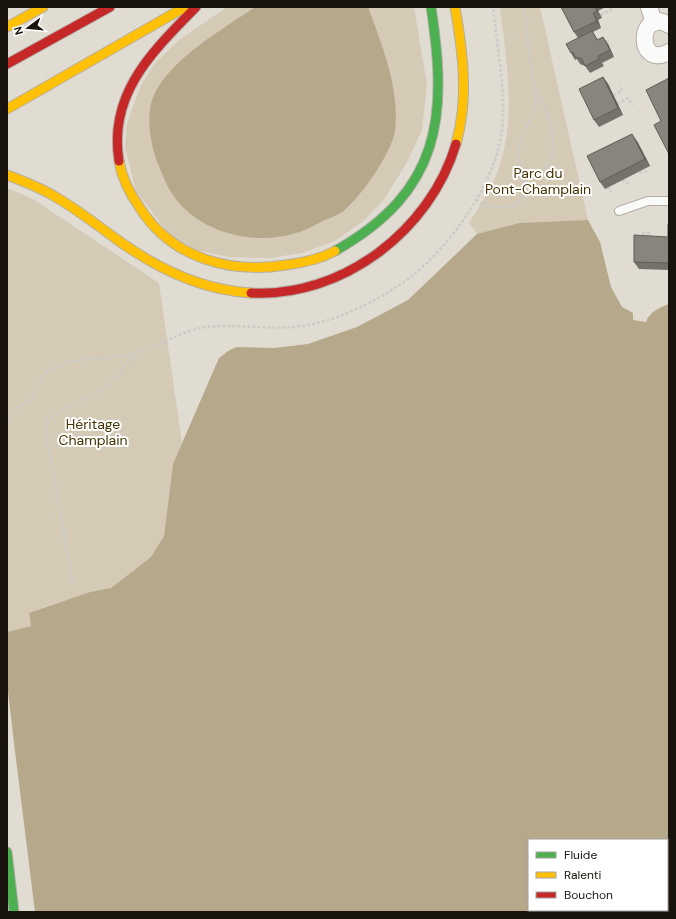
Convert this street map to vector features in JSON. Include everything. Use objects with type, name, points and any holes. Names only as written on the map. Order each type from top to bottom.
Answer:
[{"type":"highway","points":[[7,28],[43,7]]},
{"type":"highway","points":[[7,64],[110,7]]},
{"type":"highway","points":[[7,109],[185,7]]},
{"type":"highway","points":[[196,7],[150,56],[130,87],[122,107],[118,132],[120,165],[126,188],[136,207],[148,223],[164,238],[197,258],[224,266],[249,268],[289,265],[312,259],[338,249],[362,236],[383,219],[408,190],[421,168],[433,139],[439,103],[439,68],[431,7]]},
{"type":"highway","points":[[7,175],[34,185],[55,196],[144,258],[186,280],[218,289],[257,293],[296,290],[332,279],[366,262],[403,232],[431,199],[448,167],[460,131],[465,91],[463,51],[455,7]]},
{"type":"highway","points":[[7,852],[14,912]]},
{"type":"street","points":[[649,7],[661,24],[646,29],[644,35],[646,47],[656,54],[669,52]]},
{"type":"lane","points":[[619,211],[648,201],[669,200]]},
{"type":"path","points":[[524,7],[535,92],[533,114],[518,152],[519,163],[525,172],[533,176],[543,172],[552,155],[553,134],[542,102],[535,92]]},
{"type":"path","points":[[601,15],[612,9],[612,7]]},
{"type":"path","points":[[607,40],[611,50]]},
{"type":"path","points":[[613,95],[622,91],[620,84]]},
{"type":"path","points":[[617,104],[628,98],[633,105]]},
{"type":"path","points":[[476,200],[498,207],[507,208],[517,204],[522,196],[525,172]]},
{"type":"path","points":[[639,172],[649,172]]},
{"type":"path","points":[[622,180],[629,184]]},
{"type":"path","points":[[607,187],[611,192]]},
{"type":"path","points":[[642,233],[650,233],[651,243]]},
{"type":"path","points":[[73,584],[45,426],[50,417],[96,394],[110,383],[136,354]]},
{"type":"green space","points":[[227,7],[414,7],[427,85],[422,130],[406,164],[383,201],[362,222],[335,241],[302,253],[270,258],[229,257],[196,250],[170,235],[136,191],[125,147],[127,124],[141,85],[156,62],[179,40]]},
{"type":"green space","name":"Parc du Pont-Champlain","points":[[500,7],[540,7],[588,220],[519,223],[477,234],[469,223],[495,178],[506,142],[509,104],[507,65]]},
{"type":"green space","name":"Héritage Champlain","points":[[7,188],[31,198],[159,283],[182,443],[173,464],[164,536],[151,557],[111,588],[90,592],[29,613],[31,626],[7,632]]},
{"type":"shaded area","points":[[255,7],[368,7],[389,68],[395,99],[396,115],[395,131],[391,145],[370,181],[348,207],[341,213],[303,231],[266,238],[234,235],[219,230],[205,224],[181,205],[169,189],[163,177],[156,159],[149,123],[153,97],[157,89],[176,65],[215,34]]},
{"type":"shaded area","points":[[588,220],[600,242],[611,287],[622,307],[633,313],[633,320],[646,322],[647,318],[652,313],[669,304],[669,912],[7,912],[7,632],[31,626],[29,613],[90,592],[111,588],[151,557],[164,536],[173,464],[219,358],[236,347],[274,348],[308,344],[357,327],[408,300],[477,234],[519,223]]},
{"type":"pier","points":[[7,683],[14,743],[35,912],[7,912]]},
{"type":"building","points":[[561,7],[595,7],[597,11],[593,13],[597,21],[574,32]]},
{"type":"building","points":[[592,31],[597,40],[603,37],[610,50],[598,56],[599,59],[585,66],[582,59],[575,57],[573,52],[571,53],[566,44]]},
{"type":"building","points":[[603,77],[618,108],[594,120],[579,89]]},
{"type":"building","points":[[669,78],[669,154],[654,125],[661,121],[646,90]]},
{"type":"building","points":[[632,134],[645,159],[600,182],[587,156]]},
{"type":"building","points":[[668,224],[669,263],[634,262],[634,235],[668,237]]},
{"type":"traffic: fast","points":[[335,251],[370,228],[397,203],[416,177],[429,148],[436,117],[438,84],[436,47],[431,7]]},
{"type":"traffic: fast","points":[[7,852],[14,912]]},
{"type":"traffic: slow","points":[[7,27],[43,7]]},
{"type":"traffic: slow","points":[[7,109],[185,7]]},
{"type":"traffic: slow","points":[[455,7],[462,59],[464,93],[460,127],[456,144]]},
{"type":"traffic: slow","points":[[119,161],[124,180],[130,192],[153,225],[168,239],[185,250],[204,259],[244,267],[265,267],[305,262],[335,251]]},
{"type":"traffic: slow","points":[[7,175],[37,187],[63,201],[119,241],[149,261],[165,269],[198,283],[215,288],[251,293]]},
{"type":"traffic: jam","points":[[7,64],[110,7]]},
{"type":"traffic: jam","points":[[119,161],[117,137],[120,114],[127,94],[137,75],[150,57],[164,40],[196,7]]},
{"type":"traffic: jam","points":[[251,293],[285,292],[318,284],[349,271],[378,253],[404,231],[426,205],[443,176],[456,144]]}]
